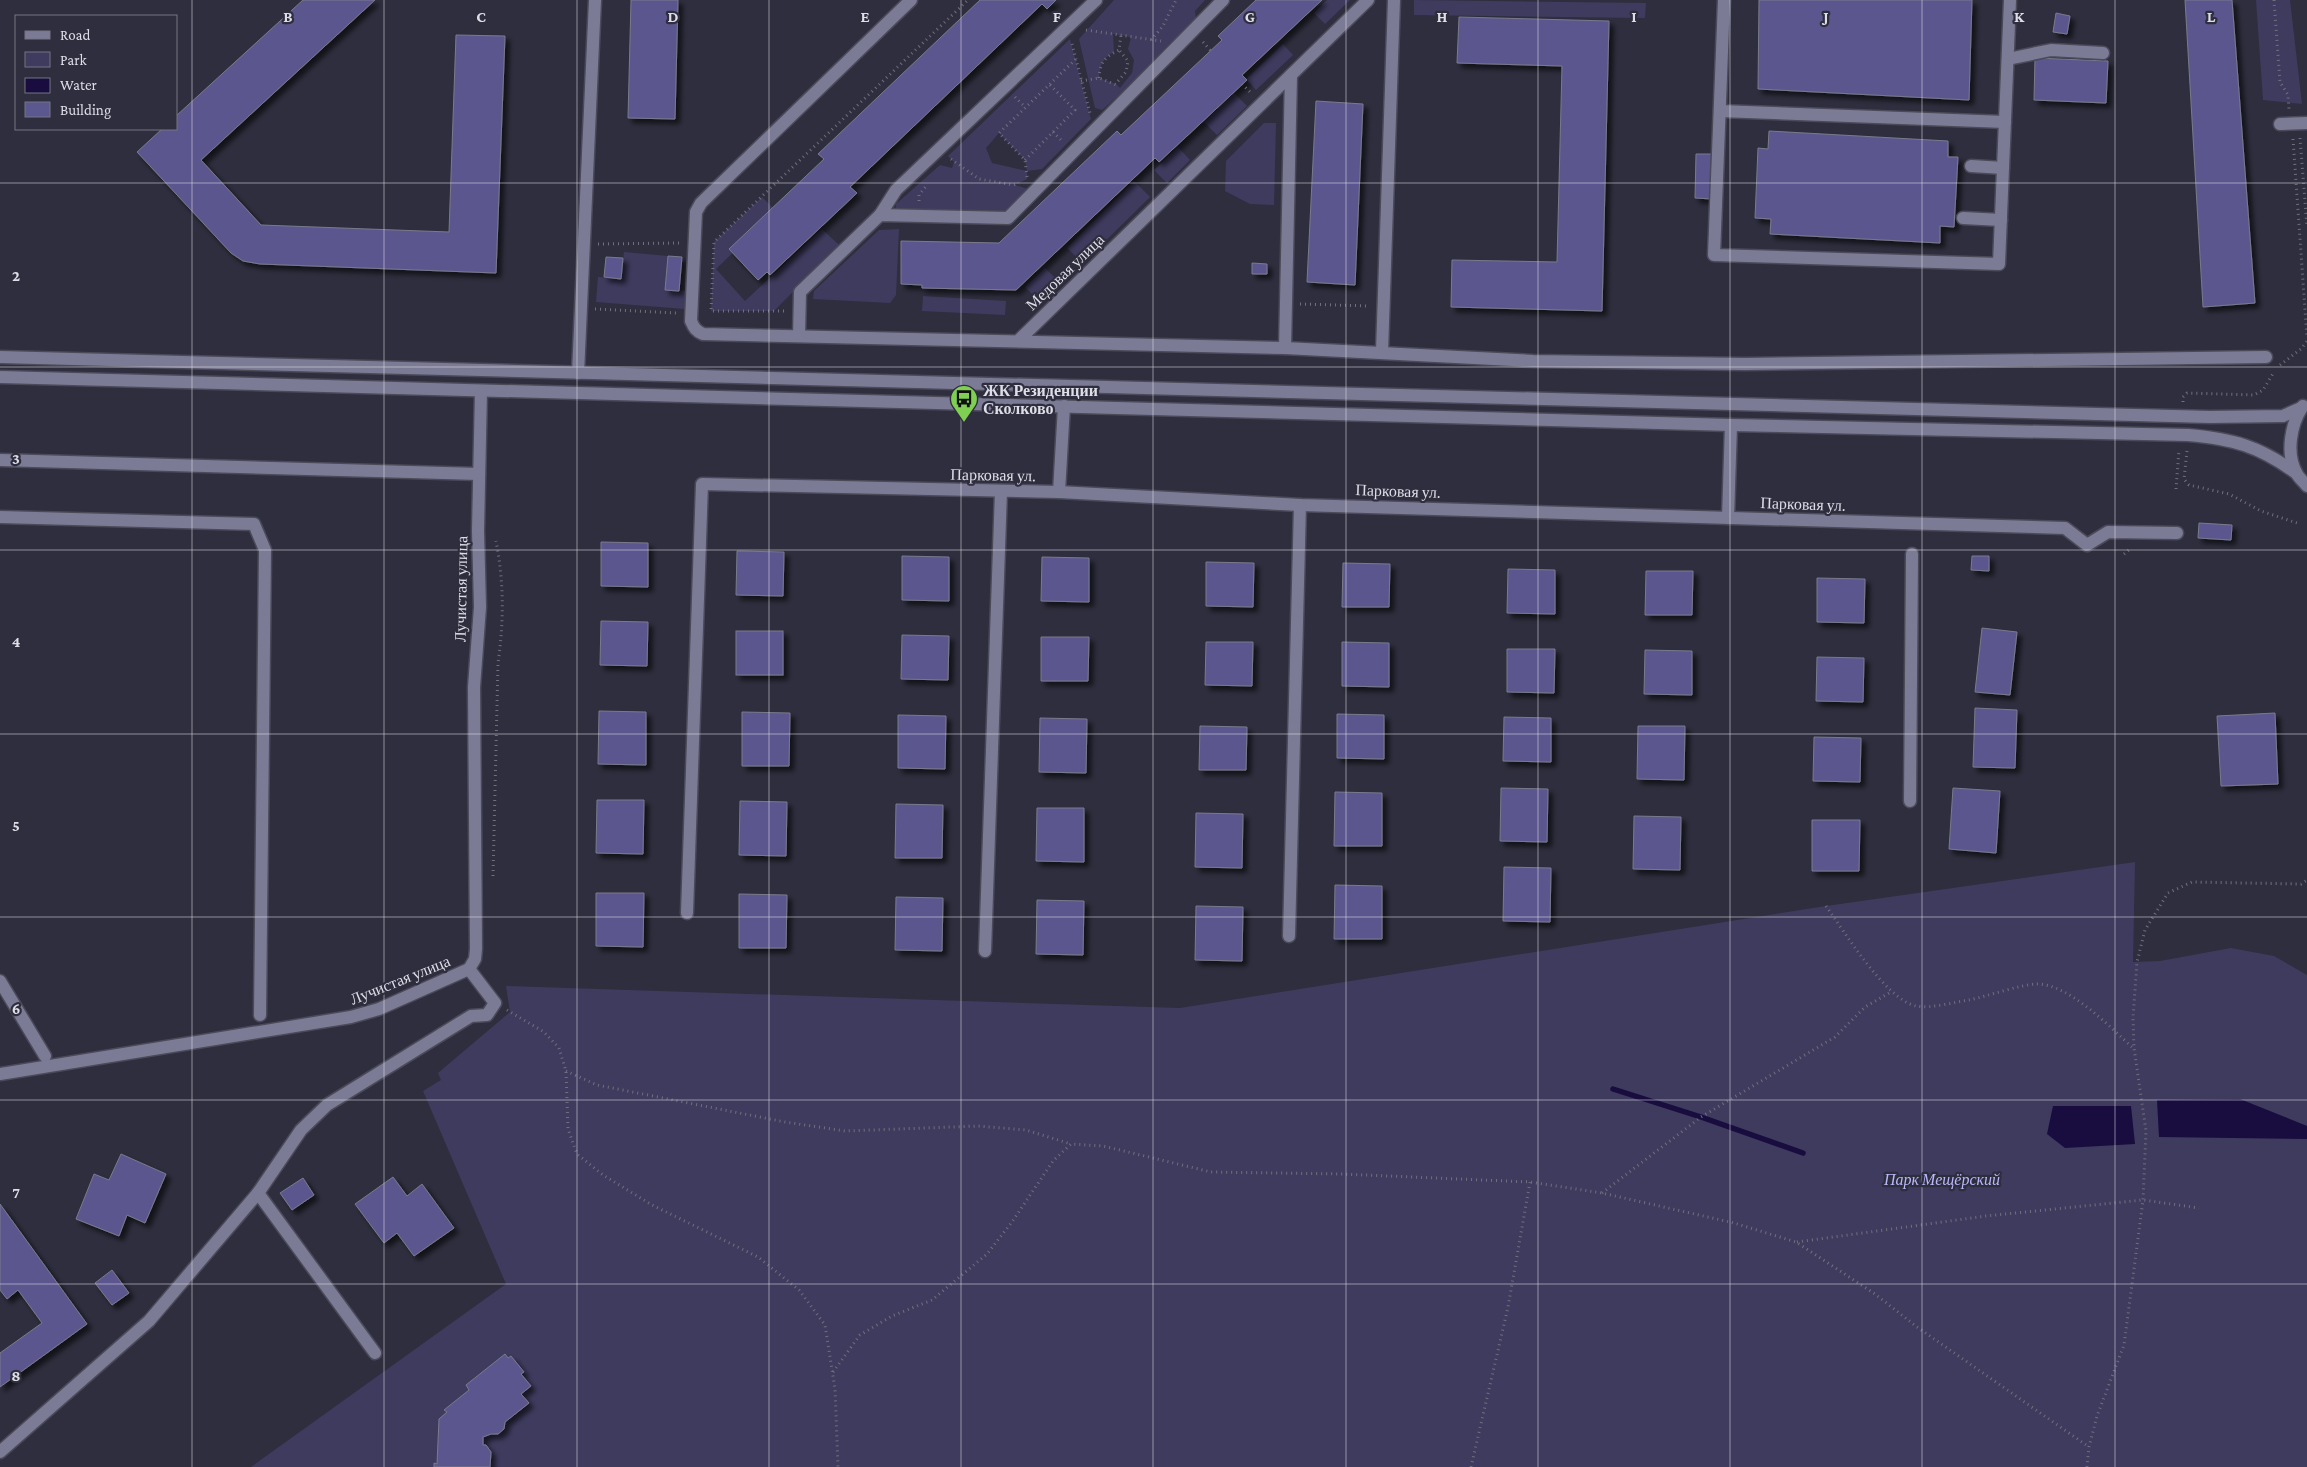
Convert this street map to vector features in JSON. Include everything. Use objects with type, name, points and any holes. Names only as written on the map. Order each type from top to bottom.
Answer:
[{"type":"street","points":[[578,373],[595,0]]},
{"type":"street","points":[[911,0],[701,204],[694,218],[692,314],[694,328],[703,334],[1019,340],[1285,348],[1532,361],[1745,364],[2266,357]]},
{"type":"street","points":[[799,336],[800,292],[880,215],[896,190],[1096,0]]},
{"type":"street","points":[[880,215],[1008,218],[1223,0]]},
{"type":"street","name":"Медовая улица","points":[[1019,340],[1368,0]]},
{"type":"street","points":[[1382,352],[1394,0]]},
{"type":"street","points":[[1724,0],[1714,254],[1999,264],[2010,0]]},
{"type":"street","points":[[2008,59],[2051,50],[2103,53]]},
{"type":"street","points":[[1285,348],[1291,75]]},
{"type":"street","points":[[1720,111],[2005,122]]},
{"type":"street","points":[[2280,124],[2301,123]]},
{"type":"street","points":[[1970,166],[2003,168]]},
{"type":"street","points":[[1963,218],[2001,220]]},
{"type":"street","points":[[0,357],[2210,417],[2283,416],[2304,405]]},
{"type":"street","points":[[0,377],[1731,425],[2188,434],[2242,443],[2276,459],[2296,473],[2307,486]]},
{"type":"street","name":"Лучистая улица","points":[[0,1074],[350,1017],[379,1009],[469,969],[475,959],[476,949],[474,687],[480,607],[479,474],[481,391]]},
{"type":"street","points":[[2296,473],[2291,448],[2291,429],[2304,405]]},
{"type":"street","points":[[1059,492],[1064,406]]},
{"type":"street","points":[[1728,518],[1731,425]]},
{"type":"street","points":[[0,460],[479,474]]},
{"type":"street","name":"Парковая ул.","points":[[687,913],[702,484],[1059,492],[1300,505],[2065,528],[2087,545],[2108,532],[2177,534]]},
{"type":"street","points":[[986,951],[1001,491]]},
{"type":"street","points":[[1289,936],[1300,505]]},
{"type":"street","points":[[0,517],[254,524],[265,550],[260,1015]]},
{"type":"street","points":[[1910,801],[1912,554]]},
{"type":"street","points":[[0,1452],[149,1321],[258,1194],[302,1130],[327,1105],[471,1016],[488,1015],[495,1003],[469,969]]},
{"type":"street","points":[[0,982],[45,1056]]},
{"type":"street","points":[[258,1194],[376,1353]]},
{"type":"path","points":[[799,311],[711,310],[714,242],[968,0]]},
{"type":"path","points":[[1151,40],[1163,26],[1176,0]]},
{"type":"path","points":[[2274,0],[2280,82],[2288,95],[2289,110],[2301,123],[2300,140],[2307,227]]},
{"type":"path","points":[[1094,130],[1067,27],[1179,44]]},
{"type":"path","points":[[1116,84],[1126,72],[1128,61],[1120,50],[1121,35]]},
{"type":"path","points":[[1100,78],[1100,68],[1105,56],[1120,50]]},
{"type":"path","points":[[1027,179],[1025,160],[999,133],[1048,83],[1076,59]]},
{"type":"path","points":[[1081,81],[1100,78],[1116,84],[1129,95]]},
{"type":"path","points":[[1025,160],[1075,110],[1048,83]]},
{"type":"path","points":[[2182,406],[2183,397],[2187,394],[2254,395],[2263,390],[2276,368],[2301,349],[2307,340],[2293,141],[2301,123]]},
{"type":"path","points":[[944,161],[948,156],[980,179],[1014,185],[1027,179],[1044,182]]},
{"type":"path","points":[[918,215],[919,195],[930,180]]},
{"type":"path","points":[[593,244],[693,242]]},
{"type":"path","points":[[1295,304],[1371,306]]},
{"type":"path","points":[[590,309],[692,314]]},
{"type":"path","points":[[2176,490],[2179,447]]},
{"type":"path","points":[[2187,448],[2184,479],[2189,485],[2229,494],[2261,511],[2297,523]]},
{"type":"path","points":[[493,882],[498,663],[503,629],[503,585],[496,539]]},
{"type":"path","points":[[2087,1467],[2089,1447],[2097,1416],[2124,1345],[2143,1200],[2146,1131],[2134,1048],[2133,1018],[2137,962],[2145,930],[2168,892],[2192,882],[2302,884],[2307,880]]},
{"type":"path","points":[[1826,906],[1866,963],[1891,992],[1916,1006],[1949,1004],[2037,984],[2061,991],[2087,1007],[2134,1048]]},
{"type":"path","points":[[1602,1193],[1701,1117],[1835,1037],[1865,1006],[1891,992]]},
{"type":"path","points":[[495,1003],[544,1032],[559,1048],[566,1071],[568,1129],[577,1154],[603,1175],[652,1205],[758,1257],[799,1290],[824,1325],[835,1389],[838,1467]]},
{"type":"path","points":[[566,1071],[597,1085],[844,1132],[978,1126],[1026,1130],[1072,1144],[1103,1146],[1211,1172],[1341,1174],[1530,1182],[1602,1193],[1734,1223],[1796,1242],[1875,1294],[1917,1327],[2089,1447]]},
{"type":"path","points":[[833,1372],[860,1335],[892,1316],[932,1300],[988,1254],[1053,1161],[1072,1144]]},
{"type":"path","points":[[1471,1467],[1508,1307],[1530,1182]]},
{"type":"path","points":[[1796,1242],[2004,1214],[2143,1200],[2199,1208]]},
{"type":"green space","points":[[1114,0],[1205,0],[1195,11],[1197,26],[1179,44],[1170,43],[1124,91],[1102,110],[1095,108],[1079,39]],"holes":[[[1113,34],[1131,37],[1128,49],[1134,60],[1132,73],[1120,88],[1116,84],[1099,78],[1100,70],[1104,60],[1114,52]]]},
{"type":"green space","points":[[1327,0],[1350,0],[1325,24],[1314,13]]},
{"type":"green space","points":[[1414,0],[1646,3],[1645,18],[1414,15]]},
{"type":"green space","points":[[2256,0],[2290,0],[2302,104],[2263,100]]},
{"type":"green space","points":[[1070,39],[1091,119],[1042,169],[1027,171],[1027,179],[1015,185],[1034,191],[1008,218],[895,215],[896,204],[940,165],[952,168],[954,162],[948,156]],"holes":[[[999,133],[1025,160],[1027,171],[992,163],[986,148]]]},
{"type":"green space","points":[[1283,44],[1293,55],[1256,90],[1246,79]]},
{"type":"green space","points":[[1234,93],[1247,106],[1217,135],[1204,122]]},
{"type":"green space","points":[[1264,123],[1276,123],[1274,205],[1250,204],[1225,191],[1226,161]]},
{"type":"green space","points":[[1178,147],[1190,160],[1167,183],[1154,170]]},
{"type":"green space","points":[[1134,181],[1150,197],[1083,263],[1067,248]]},
{"type":"green space","points":[[762,197],[776,211],[716,269],[745,301],[822,229],[839,245],[774,311],[711,311],[714,242]]},
{"type":"green space","points":[[899,229],[896,295],[890,303],[813,299],[814,291],[879,230]]},
{"type":"green space","points":[[624,252],[668,256],[665,289],[686,291],[685,309],[596,302],[598,277],[621,279]]},
{"type":"green space","points":[[1045,268],[1061,284],[1041,303],[1025,287]]},
{"type":"green space","points":[[923,296],[1006,301],[1005,315],[922,311]]},
{"type":"green space","name":"Парк Мещёрский","points":[[2135,862],[2133,962],[2160,961],[2231,948],[2274,956],[2307,975],[2307,1467],[251,1467],[506,1284],[423,1091],[441,1080],[438,1073],[510,1012],[506,986],[1180,1008],[1826,906]]},
{"type":"water","points":[[2240,1099],[2307,1126],[2307,1139],[2159,1137],[2157,1100]]},
{"type":"water","points":[[2053,1106],[2131,1106],[2135,1144],[2065,1148],[2047,1134]]},
{"type":"building","points":[[303,0],[375,0],[201,160],[261,225],[449,232],[456,35],[505,36],[496,273],[260,264],[243,261],[231,253],[137,152],[161,130],[178,130],[178,114]]},
{"type":"building","points":[[631,0],[678,0],[675,119],[628,118]]},
{"type":"building","points":[[980,0],[1056,0],[1047,9],[1042,4],[850,187],[857,193],[770,275],[767,272],[758,280],[729,249],[824,159],[818,154]]},
{"type":"building","points":[[1256,0],[1322,0],[1242,75],[1247,80],[1159,162],[1155,158],[1016,290],[922,288],[922,285],[901,284],[901,241],[999,243],[1117,131],[1121,135],[1222,40],[1218,36]]},
{"type":"building","points":[[1759,0],[1972,0],[1969,100],[1758,89]]},
{"type":"building","points":[[2185,0],[2232,0],[2255,303],[2203,307]]},
{"type":"building","points":[[2056,13],[2070,16],[2067,34],[2053,32]]},
{"type":"building","points":[[1459,17],[1609,21],[1602,311],[1451,307],[1452,260],[1557,262],[1562,66],[1457,63]]},
{"type":"building","points":[[2035,58],[2108,61],[2106,103],[2034,100]]},
{"type":"building","points":[[1316,101],[1363,104],[1355,285],[1307,282]]},
{"type":"building","points":[[1769,131],[1948,141],[1948,157],[1958,157],[1954,227],[1940,226],[1940,243],[1770,234],[1771,219],[1755,218],[1758,148],[1768,149]]},
{"type":"building","points":[[1696,154],[1713,154],[1712,199],[1695,198]]},
{"type":"building","points":[[668,256],[682,257],[679,291],[665,290]]},
{"type":"building","points":[[606,257],[623,258],[621,279],[604,277]]},
{"type":"building","points":[[1252,263],[1267,264],[1267,274],[1252,274]]},
{"type":"building","points":[[2199,523],[2232,525],[2231,540],[2198,538]]},
{"type":"building","points":[[601,542],[648,543],[648,587],[601,586]]},
{"type":"building","points":[[737,551],[784,552],[783,596],[736,595]]},
{"type":"building","points":[[902,556],[949,557],[949,601],[902,600]]},
{"type":"building","points":[[1972,556],[1989,556],[1989,571],[1971,570]]},
{"type":"building","points":[[1042,557],[1089,558],[1089,602],[1041,601]]},
{"type":"building","points":[[1206,562],[1254,563],[1253,607],[1206,606]]},
{"type":"building","points":[[1343,563],[1390,564],[1389,607],[1342,607]]},
{"type":"building","points":[[1508,569],[1555,570],[1555,614],[1507,613]]},
{"type":"building","points":[[1646,571],[1693,571],[1692,615],[1645,615]]},
{"type":"building","points":[[1817,578],[1865,579],[1864,623],[1817,622]]},
{"type":"building","points":[[601,621],[648,622],[647,666],[600,665]]},
{"type":"building","points":[[1982,628],[2017,632],[2010,695],[1975,692]]},
{"type":"building","points":[[736,631],[783,631],[783,675],[736,675]]},
{"type":"building","points":[[902,635],[949,636],[948,680],[901,679]]},
{"type":"building","points":[[1041,637],[1089,637],[1088,681],[1041,681]]},
{"type":"building","points":[[1206,642],[1253,642],[1252,686],[1205,685]]},
{"type":"building","points":[[1342,642],[1389,643],[1389,687],[1342,686]]},
{"type":"building","points":[[1507,649],[1555,649],[1554,693],[1507,692]]},
{"type":"building","points":[[1645,650],[1692,651],[1692,695],[1644,694]]},
{"type":"building","points":[[1817,657],[1864,658],[1863,702],[1816,701]]},
{"type":"building","points":[[1975,708],[2017,710],[2015,768],[1973,767]]},
{"type":"building","points":[[599,711],[646,712],[646,765],[598,764]]},
{"type":"building","points":[[742,712],[790,713],[789,766],[742,766]]},
{"type":"building","points":[[2275,713],[2278,784],[2221,786],[2217,716]]},
{"type":"building","points":[[1337,714],[1384,715],[1384,759],[1337,758]]},
{"type":"building","points":[[898,715],[946,716],[945,769],[898,768]]},
{"type":"building","points":[[1504,717],[1551,718],[1551,762],[1503,761]]},
{"type":"building","points":[[1040,718],[1087,719],[1086,773],[1039,772]]},
{"type":"building","points":[[1200,726],[1247,727],[1246,770],[1199,770]]},
{"type":"building","points":[[1638,726],[1685,726],[1684,780],[1637,779]]},
{"type":"building","points":[[1814,737],[1861,738],[1860,782],[1813,781]]},
{"type":"building","points":[[1501,788],[1548,789],[1547,842],[1500,841]]},
{"type":"building","points":[[1953,788],[2000,791],[1996,853],[1949,849]]},
{"type":"building","points":[[1335,792],[1382,793],[1382,846],[1334,846]]},
{"type":"building","points":[[597,800],[644,800],[643,854],[596,853]]},
{"type":"building","points":[[740,801],[787,802],[786,856],[739,855]]},
{"type":"building","points":[[896,804],[943,805],[942,858],[895,858]]},
{"type":"building","points":[[1037,808],[1084,808],[1084,862],[1036,861]]},
{"type":"building","points":[[1196,813],[1243,814],[1242,868],[1195,867]]},
{"type":"building","points":[[1634,816],[1681,817],[1680,870],[1633,869]]},
{"type":"building","points":[[1812,820],[1860,820],[1859,871],[1812,871]]},
{"type":"building","points":[[1504,867],[1551,868],[1550,922],[1503,921]]},
{"type":"building","points":[[1335,885],[1382,886],[1382,939],[1334,939]]},
{"type":"building","points":[[596,893],[644,893],[643,947],[596,946]]},
{"type":"building","points":[[739,894],[787,895],[786,948],[739,948]]},
{"type":"building","points":[[896,897],[943,898],[942,951],[895,950]]},
{"type":"building","points":[[1037,900],[1084,901],[1083,955],[1036,954]]},
{"type":"building","points":[[1196,906],[1243,907],[1242,961],[1195,960]]},
{"type":"building","points":[[121,1154],[166,1174],[145,1223],[127,1215],[119,1236],[76,1219],[94,1174],[109,1180]]},
{"type":"building","points":[[393,1177],[407,1196],[422,1184],[454,1228],[414,1256],[397,1233],[384,1243],[355,1204]]},
{"type":"building","points":[[303,1178],[314,1195],[292,1210],[280,1193]]},
{"type":"building","points":[[0,1204],[87,1324],[0,1387],[0,1353],[42,1323],[18,1290],[7,1299],[0,1290]]},
{"type":"building","points":[[112,1270],[129,1293],[112,1305],[95,1283]]},
{"type":"building","points":[[505,1354],[508,1358],[511,1356],[524,1372],[521,1374],[531,1386],[521,1394],[529,1403],[505,1422],[504,1429],[498,1434],[483,1437],[483,1445],[486,1445],[491,1452],[490,1467],[434,1467],[434,1463],[437,1464],[439,1419],[447,1412],[444,1410],[469,1390],[466,1385]]},
{"type":"waterway","points":[[1613,1089],[1701,1117],[1803,1153]]},
{"type":"place","name":"ЖК Резиденции Сколково","points":[[964,423]]}]
